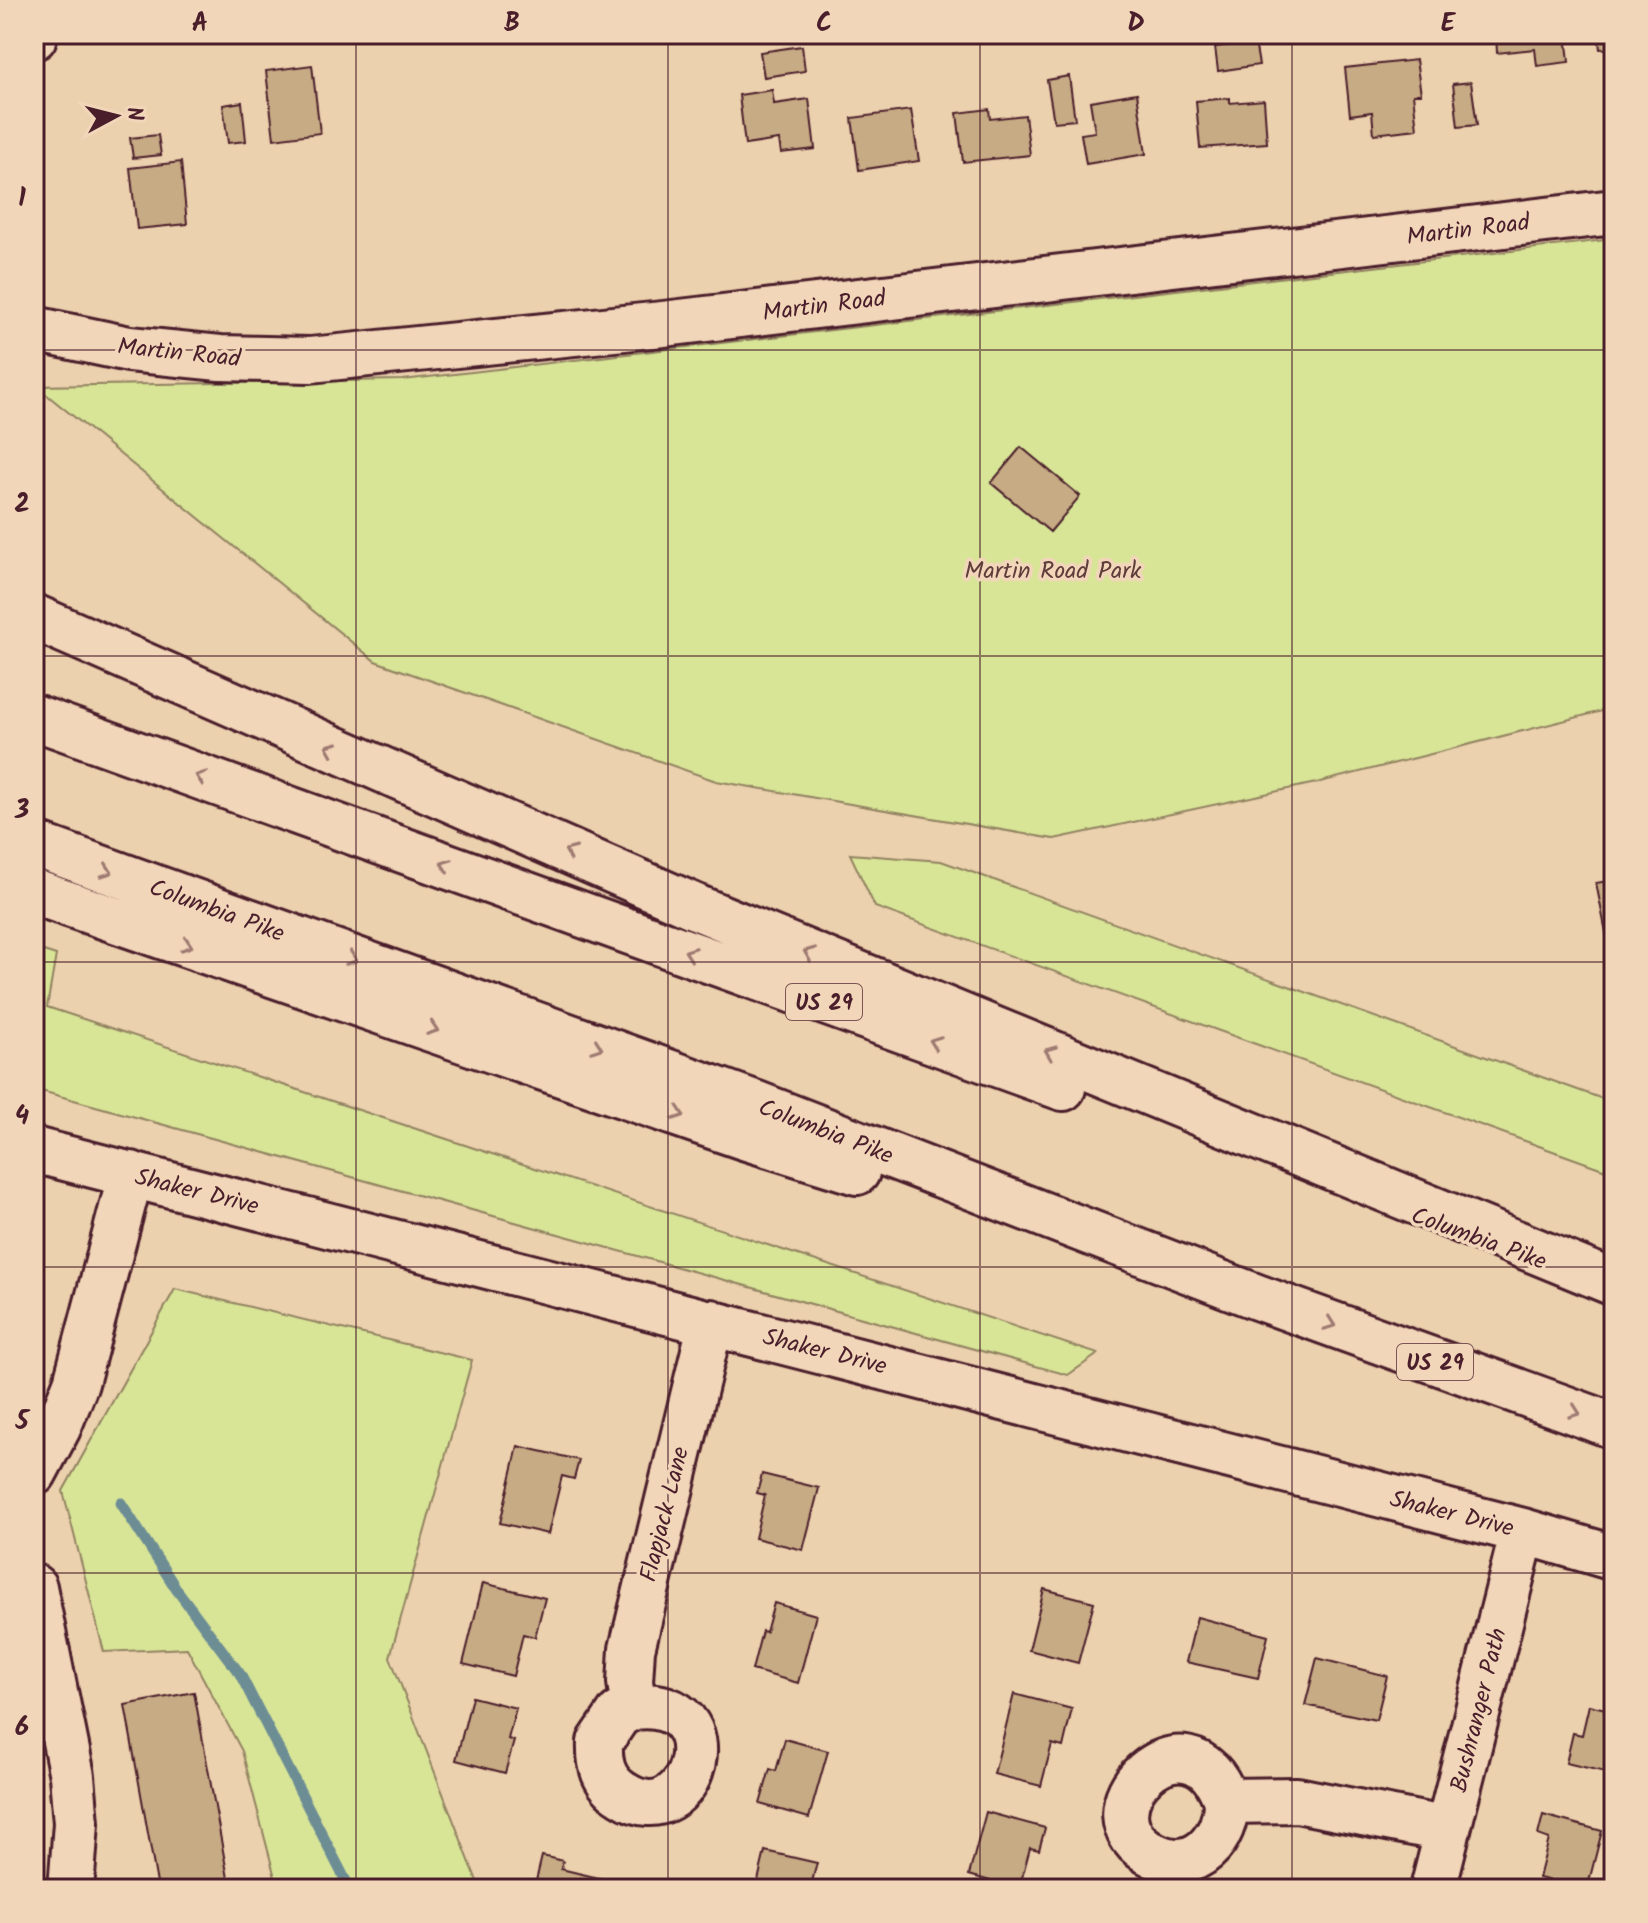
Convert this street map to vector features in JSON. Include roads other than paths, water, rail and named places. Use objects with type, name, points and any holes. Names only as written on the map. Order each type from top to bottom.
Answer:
[{"type":"main road","name":"Martin Road","points":[[34,329],[129,349],[220,358],[310,360],[648,326],[1614,212]]},
{"type":"main road","points":[[34,617],[698,908],[1614,1285]]},
{"type":"main road","name":"Columbia Pike","points":[[34,717],[1614,1285]]},
{"type":"main road","name":"Columbia Pike","points":[[34,844],[757,1104],[1257,1297],[1614,1426]]},
{"type":"main road","points":[[34,892],[744,1137],[1257,1297]]},
{"type":"main road","name":"Shaker Drive","points":[[34,1150],[1523,1531],[1614,1558]]},
{"type":"main road","points":[[35,1469],[58,1428],[76,1383],[131,1174]]},
{"type":"main road","name":"Flapjack Lane","points":[[634,1707],[630,1682],[632,1649],[711,1322]]},
{"type":"main road","name":"Bushranger Path","points":[[1433,1889],[1523,1531]]},
{"type":"main road","points":[[34,1587],[72,1776],[76,1823],[71,1889]]},
{"type":"main road","points":[[1226,1801],[1297,1800],[1448,1830]]},
{"type":"waterway","points":[[121,1503],[177,1590],[240,1674],[350,1889]]},
{"type":"park label","name":"Martin Road Park","points":[[1053,570]]}]
